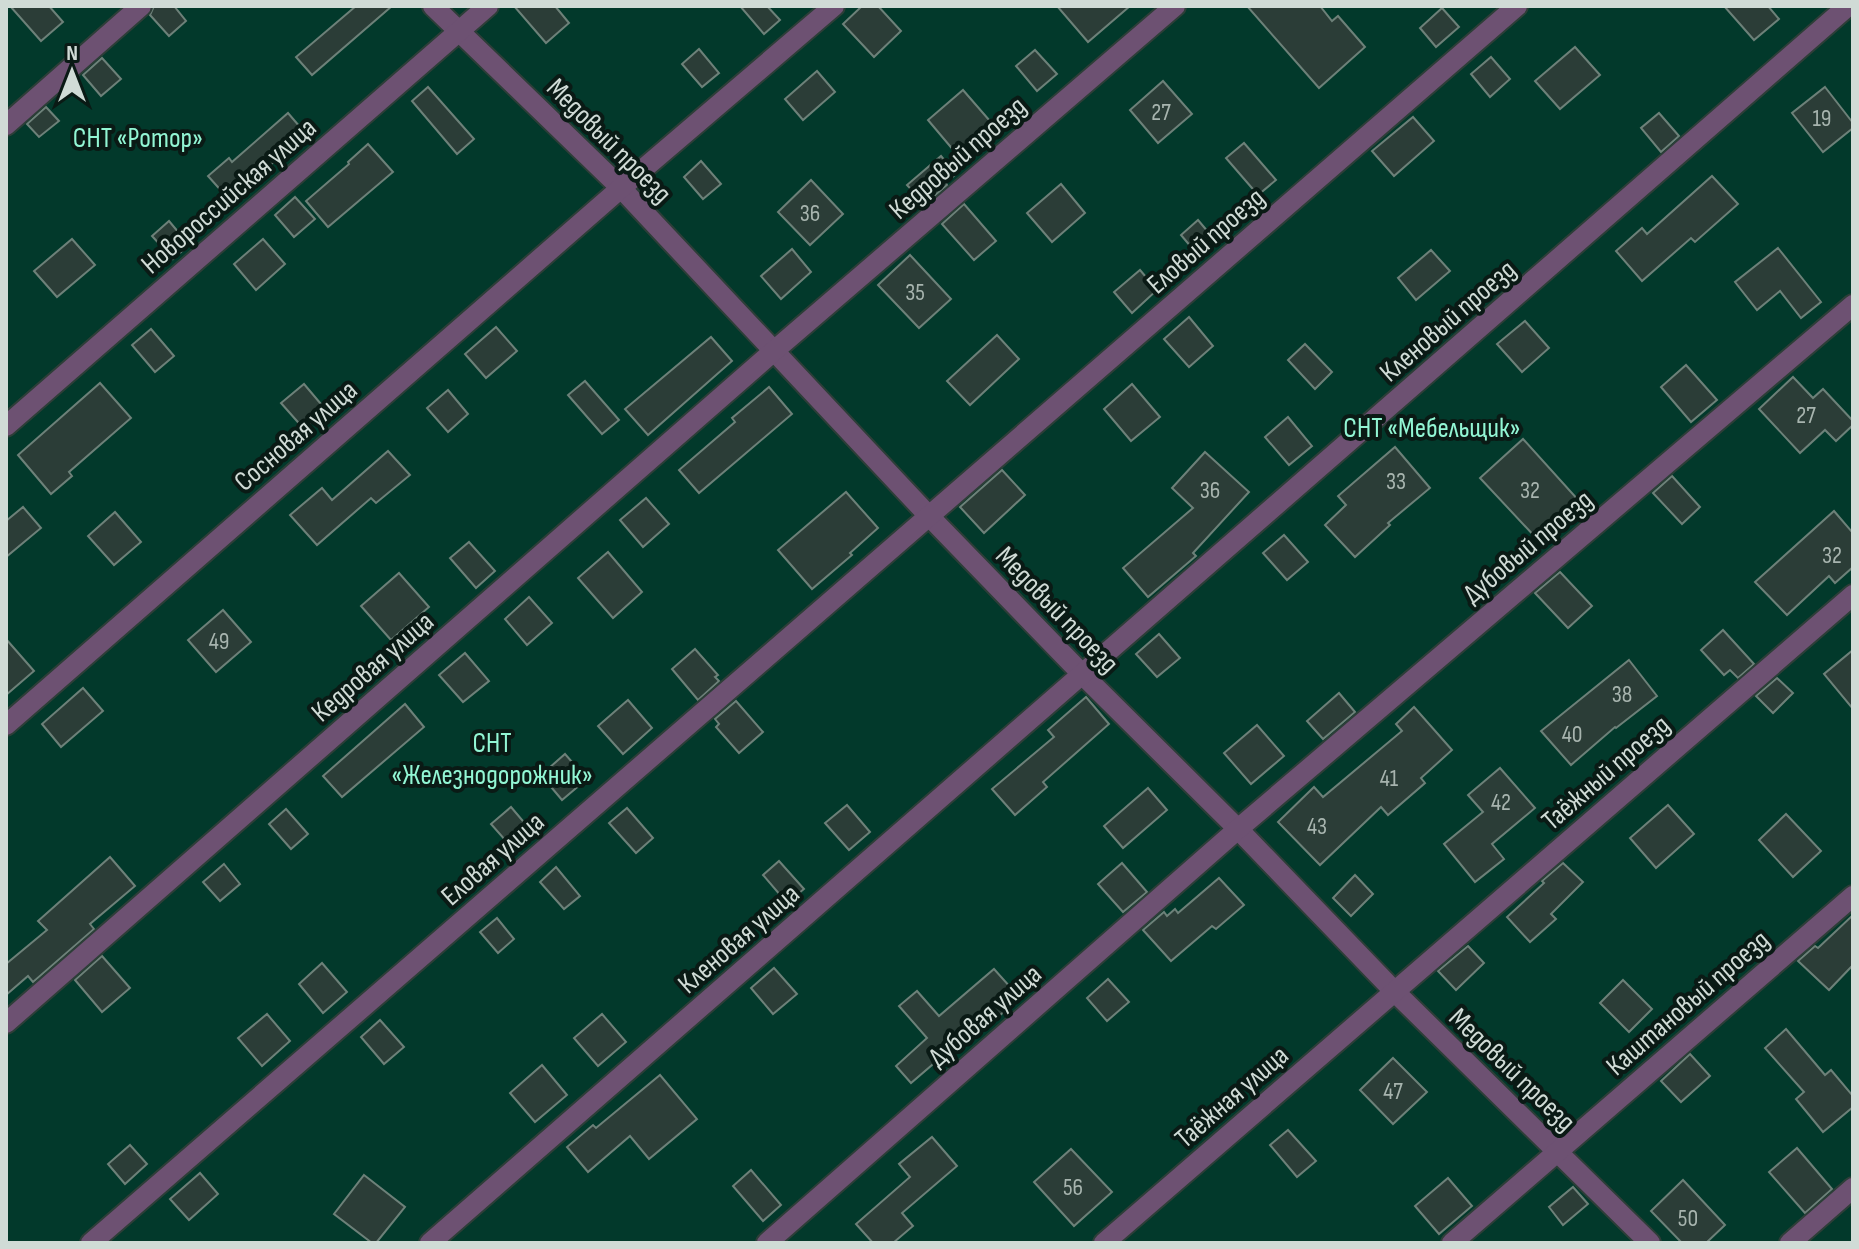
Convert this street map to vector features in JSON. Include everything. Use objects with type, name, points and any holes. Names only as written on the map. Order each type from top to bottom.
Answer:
[{"type":"street","points":[[6,125],[141,6]]},
{"type":"street","name":"Медовый проезд","points":[[433,6],[621,188],[1083,675],[1238,829],[1394,991],[1650,1243]]},
{"type":"street","name":"Новороссийская улица","points":[[6,426],[488,6]]},
{"type":"street","name":"Сосновая улица","points":[[6,725],[834,6]]},
{"type":"street","name":"Кедровый проезд","points":[[775,350],[1175,6]]},
{"type":"street","name":"Еловый проезд","points":[[929,516],[1517,6]]},
{"type":"street","name":"Кленовый проезд","points":[[1083,675],[1848,6]]},
{"type":"street","name":"Дубовый проезд","points":[[1238,829],[1853,305]]},
{"type":"street","name":"Кедровая улица","points":[[6,1023],[775,350]]},
{"type":"street","name":"Еловая улица","points":[[91,1243],[929,516]]},
{"type":"street","name":"Таёжный проезд","points":[[1394,991],[1853,595]]},
{"type":"street","name":"Кленовая улица","points":[[430,1243],[1083,675]]},
{"type":"street","name":"Дубовая улица","points":[[767,1243],[1238,829]]},
{"type":"street","name":"Каштановый проезд","points":[[1452,1243],[1853,896]]},
{"type":"street","name":"Таёжная улица","points":[[1104,1243],[1394,991]]},
{"type":"street","points":[[1790,1243],[1853,1188]]},
{"type":"green space","points":[[6,6],[1853,6],[1853,1243],[6,1243]]},
{"type":"building","points":[[10,6],[49,6],[63,22],[41,41]]},
{"type":"building","points":[[154,6],[174,6],[186,21],[169,36],[150,15]]},
{"type":"building","points":[[356,6],[392,6],[312,75],[296,57]]},
{"type":"building","points":[[514,6],[555,6],[569,23],[546,43]]},
{"type":"building","points":[[740,6],[767,6],[780,20],[764,34]]},
{"type":"building","points":[[862,6],[878,6],[901,31],[874,57],[843,24]]},
{"type":"building","points":[[1057,6],[1130,6],[1088,42]]},
{"type":"building","points":[[1247,6],[1320,6],[1332,21],[1338,16],[1365,47],[1319,88]]},
{"type":"building","points":[[1724,6],[1768,6],[1779,19],[1754,40]]},
{"type":"building","points":[[1442,8],[1459,27],[1436,47],[1420,28]]},
{"type":"building","points":[[1575,47],[1600,75],[1560,109],[1535,81]]},
{"type":"building","points":[[699,49],[719,73],[702,87],[682,64]]},
{"type":"building","points":[[1035,50],[1057,74],[1037,91],[1016,66]]},
{"type":"building","points":[[1491,57],[1510,79],[1490,97],[1471,74]]},
{"type":"building","points":[[102,58],[121,79],[101,96],[83,75]]},
{"type":"building","points":[[817,71],[835,92],[803,120],[785,99]]},
{"type":"building","points":[[1163,81],[1192,114],[1158,143],[1130,110]]},
{"type":"building","points":[[428,87],[474,139],[457,154],[412,101]]},
{"type":"building","points":[[1825,87],[1853,123],[1853,128],[1823,152],[1792,113]]},
{"type":"building","points":[[963,90],[996,128],[960,158],[928,120]]},
{"type":"building","points":[[46,107],[59,121],[39,137],[27,124]]},
{"type":"building","points":[[288,113],[306,134],[250,183],[254,187],[234,205],[208,176],[229,158],[232,162]]},
{"type":"building","points":[[1659,113],[1679,136],[1661,152],[1641,128]]},
{"type":"building","points":[[1413,117],[1434,141],[1394,176],[1372,151]]},
{"type":"building","points":[[1244,143],[1276,180],[1258,195],[1226,158]]},
{"type":"building","points":[[368,144],[393,172],[328,227],[306,201]]},
{"type":"building","points":[[941,156],[956,174],[925,204],[907,185]]},
{"type":"building","points":[[701,161],[721,184],[703,199],[684,177]]},
{"type":"building","points":[[1712,176],[1738,204],[1695,242],[1691,238],[1642,281],[1616,251],[1642,228],[1647,234]]},
{"type":"building","points":[[811,180],[843,214],[810,245],[778,212]]},
{"type":"building","points":[[1061,184],[1085,213],[1052,242],[1027,213]]},
{"type":"building","points":[[295,197],[315,219],[294,237],[275,215]]},
{"type":"building","points":[[964,204],[996,241],[974,260],[942,224]]},
{"type":"building","points":[[1198,220],[1214,239],[1197,254],[1181,235]]},
{"type":"building","points":[[169,221],[189,245],[173,259],[152,236]]},
{"type":"building","points":[[72,239],[95,265],[57,297],[34,271]]},
{"type":"building","points":[[263,239],[285,264],[256,290],[234,264]]},
{"type":"building","points":[[1778,248],[1821,302],[1801,318],[1780,291],[1757,310],[1735,282]]},
{"type":"building","points":[[792,249],[811,272],[781,299],[761,276]]},
{"type":"building","points":[[1431,250],[1450,271],[1416,300],[1398,278]]},
{"type":"building","points":[[910,255],[951,299],[919,328],[878,285]]},
{"type":"building","points":[[1140,270],[1157,290],[1132,313],[1114,292]]},
{"type":"building","points":[[1189,317],[1213,346],[1189,367],[1164,339]]},
{"type":"building","points":[[1525,321],[1549,348],[1522,372],[1497,344]]},
{"type":"building","points":[[496,327],[517,351],[486,378],[465,354]]},
{"type":"building","points":[[151,329],[174,356],[155,372],[132,345]]},
{"type":"building","points":[[997,335],[1019,359],[970,405],[947,381]]},
{"type":"building","points":[[711,337],[732,361],[648,435],[625,409]]},
{"type":"building","points":[[1305,344],[1332,372],[1315,389],[1288,360]]},
{"type":"building","points":[[1686,365],[1717,400],[1691,422],[1661,387]]},
{"type":"building","points":[[1793,377],[1813,398],[1823,389],[1853,421],[1853,425],[1836,441],[1825,430],[1800,453],[1759,409]]},
{"type":"building","points":[[585,381],[619,420],[602,434],[568,395]]},
{"type":"building","points":[[100,383],[131,418],[69,472],[72,476],[51,494],[18,455]]},
{"type":"building","points":[[304,384],[326,410],[304,429],[281,403]]},
{"type":"building","points":[[1132,384],[1160,417],[1131,441],[1104,409]]},
{"type":"building","points":[[769,387],[792,414],[699,493],[679,470],[735,422],[732,418]]},
{"type":"building","points":[[448,390],[468,414],[448,432],[427,408]]},
{"type":"building","points":[[1288,417],[1312,446],[1289,465],[1265,437]]},
{"type":"building","points":[[1523,439],[1580,502],[1538,540],[1480,478]]},
{"type":"building","points":[[1395,447],[1430,488],[1388,523],[1390,525],[1355,557],[1325,525],[1346,505],[1338,496]]},
{"type":"building","points":[[388,451],[410,475],[376,503],[371,498],[317,545],[290,515],[322,488],[332,500]]},
{"type":"building","points":[[1205,452],[1249,492],[1193,553],[1196,556],[1148,597],[1123,568],[1193,508],[1172,488]]},
{"type":"building","points":[[1002,470],[1025,495],[984,533],[960,507]]},
{"type":"building","points":[[1672,476],[1700,507],[1682,524],[1653,493]]},
{"type":"building","points":[[846,492],[878,528],[812,589],[778,550]]},
{"type":"building","points":[[646,498],[669,524],[643,547],[620,520]]},
{"type":"building","points":[[23,507],[41,528],[6,557],[6,521]]},
{"type":"building","points":[[1834,511],[1853,533],[1853,567],[1835,583],[1829,576],[1787,615],[1755,582]]},
{"type":"building","points":[[115,512],[141,542],[114,565],[88,536]]},
{"type":"building","points":[[1284,535],[1308,562],[1287,580],[1263,553]]},
{"type":"building","points":[[469,542],[495,571],[476,588],[450,558]]},
{"type":"building","points":[[608,552],[642,592],[613,618],[578,578]]},
{"type":"building","points":[[1560,572],[1592,606],[1568,628],[1535,593]]},
{"type":"building","points":[[399,573],[429,607],[391,640],[361,606]]},
{"type":"building","points":[[529,597],[552,623],[527,645],[505,619]]},
{"type":"building","points":[[223,610],[251,642],[216,672],[188,640]]},
{"type":"building","points":[[1723,630],[1754,664],[1738,678],[1730,670],[1724,675],[1701,650]]},
{"type":"building","points":[[1159,634],[1180,658],[1157,677],[1136,654]]},
{"type":"building","points":[[6,639],[34,671],[6,695]]},
{"type":"building","points":[[695,649],[718,675],[715,677],[719,681],[698,700],[672,669]]},
{"type":"building","points":[[1853,650],[1853,709],[1824,674]]},
{"type":"building","points":[[465,653],[489,681],[463,702],[439,675]]},
{"type":"building","points":[[1629,660],[1657,696],[1571,765],[1541,731]]},
{"type":"building","points":[[1777,678],[1793,693],[1773,713],[1756,696]]},
{"type":"building","points":[[83,688],[103,711],[61,747],[42,724]]},
{"type":"building","points":[[1339,693],[1355,712],[1323,739],[1307,721]]},
{"type":"building","points":[[1086,697],[1109,724],[1043,782],[1047,787],[1015,815],[992,789],[1054,737],[1048,730]]},
{"type":"building","points":[[628,700],[652,728],[623,754],[598,726]]},
{"type":"building","points":[[736,701],[763,732],[739,753],[716,727],[719,724],[715,719]]},
{"type":"building","points":[[405,704],[424,727],[342,797],[323,776]]},
{"type":"building","points":[[1414,707],[1452,750],[1421,778],[1425,783],[1388,815],[1381,807],[1320,865],[1278,822],[1314,787],[1323,797],[1402,731],[1396,724]]},
{"type":"building","points":[[1257,725],[1284,756],[1251,784],[1224,753]]},
{"type":"building","points":[[565,754],[587,779],[562,800],[541,775]]},
{"type":"building","points":[[1500,768],[1535,808],[1492,844],[1504,859],[1475,882],[1444,844],[1483,812],[1468,795]]},
{"type":"building","points":[[1148,788],[1167,810],[1123,848],[1104,826]]},
{"type":"building","points":[[847,805],[870,832],[849,850],[825,823]]},
{"type":"building","points":[[1668,805],[1694,834],[1656,868],[1630,838]]},
{"type":"building","points":[[511,807],[533,833],[514,850],[491,824]]},
{"type":"building","points":[[627,808],[653,838],[636,853],[609,823]]},
{"type":"building","points":[[286,809],[308,834],[291,849],[269,824]]},
{"type":"building","points":[[1786,814],[1821,851],[1793,877],[1759,840]]},
{"type":"building","points":[[110,857],[135,886],[90,924],[94,929],[33,982],[28,976],[6,995],[6,964],[47,930],[38,921]]},
{"type":"building","points":[[779,861],[804,889],[787,903],[763,875]]},
{"type":"building","points":[[1122,863],[1147,892],[1123,912],[1098,884]]},
{"type":"building","points":[[1563,863],[1583,882],[1551,914],[1556,919],[1530,942],[1507,917]]},
{"type":"building","points":[[224,864],[240,884],[220,901],[203,882]]},
{"type":"building","points":[[556,867],[580,896],[564,909],[540,882]]},
{"type":"building","points":[[1355,875],[1373,894],[1351,916],[1333,898]]},
{"type":"building","points":[[1219,878],[1244,905],[1216,929],[1212,926],[1171,961],[1143,930],[1164,912],[1167,916],[1175,909],[1178,913]]},
{"type":"building","points":[[1853,915],[1853,965],[1829,990],[1798,961],[1815,946],[1818,948]]},
{"type":"building","points":[[497,918],[514,939],[498,953],[480,932]]},
{"type":"building","points":[[1468,946],[1484,963],[1456,990],[1438,971]]},
{"type":"building","points":[[102,956],[130,988],[102,1012],[75,980]]},
{"type":"building","points":[[322,963],[347,992],[323,1013],[299,984]]},
{"type":"building","points":[[774,968],[797,994],[773,1014],[751,988]]},
{"type":"building","points":[[994,969],[1020,998],[978,1034],[974,1029],[911,1083],[896,1066],[927,1038],[899,1006],[917,991],[939,1016]]},
{"type":"building","points":[[1108,979],[1129,1002],[1107,1021],[1087,998]]},
{"type":"building","points":[[1623,980],[1652,1009],[1629,1032],[1600,1003]]},
{"type":"building","points":[[267,1014],[290,1041],[262,1066],[238,1038]]},
{"type":"building","points":[[602,1014],[626,1042],[598,1066],[574,1038]]},
{"type":"building","points":[[380,1020],[404,1047],[384,1064],[361,1037]]},
{"type":"building","points":[[1786,1029],[1825,1075],[1831,1070],[1853,1096],[1853,1107],[1823,1132],[1796,1099],[1804,1092],[1765,1048]]},
{"type":"building","points":[[1690,1054],[1710,1076],[1681,1102],[1661,1081]]},
{"type":"building","points":[[1393,1058],[1427,1092],[1393,1124],[1360,1090]]},
{"type":"building","points":[[542,1065],[567,1095],[535,1122],[510,1093]]},
{"type":"building","points":[[660,1075],[697,1119],[649,1159],[630,1136],[588,1172],[567,1147],[593,1125],[596,1128]]},
{"type":"building","points":[[1288,1130],[1316,1161],[1297,1177],[1270,1145]]},
{"type":"building","points":[[932,1137],[957,1166],[902,1213],[913,1226],[893,1243],[873,1243],[856,1224],[910,1177],[899,1164]]},
{"type":"building","points":[[130,1145],[147,1164],[125,1184],[108,1164]]},
{"type":"building","points":[[1797,1148],[1832,1189],[1805,1213],[1769,1172]]},
{"type":"building","points":[[1071,1149],[1112,1192],[1074,1226],[1034,1182]]},
{"type":"building","points":[[751,1170],[781,1205],[763,1221],[733,1186]]},
{"type":"building","points":[[200,1173],[218,1194],[189,1220],[170,1199]]},
{"type":"building","points":[[364,1175],[405,1207],[376,1243],[334,1214]]},
{"type":"building","points":[[1448,1178],[1472,1206],[1439,1234],[1415,1206]]},
{"type":"building","points":[[1683,1180],[1725,1225],[1706,1243],[1682,1243],[1651,1211]]},
{"type":"building","points":[[1573,1187],[1588,1204],[1563,1225],[1549,1207]]},
{"type":"park label","name":"СНТ «Ротор»","points":[[138,137]]},
{"type":"park label","name":"СНТ «Мебельщик»","points":[[1432,427]]},
{"type":"park label","name":"СНТ «Железнодорожник»","points":[[492,758]]}]
